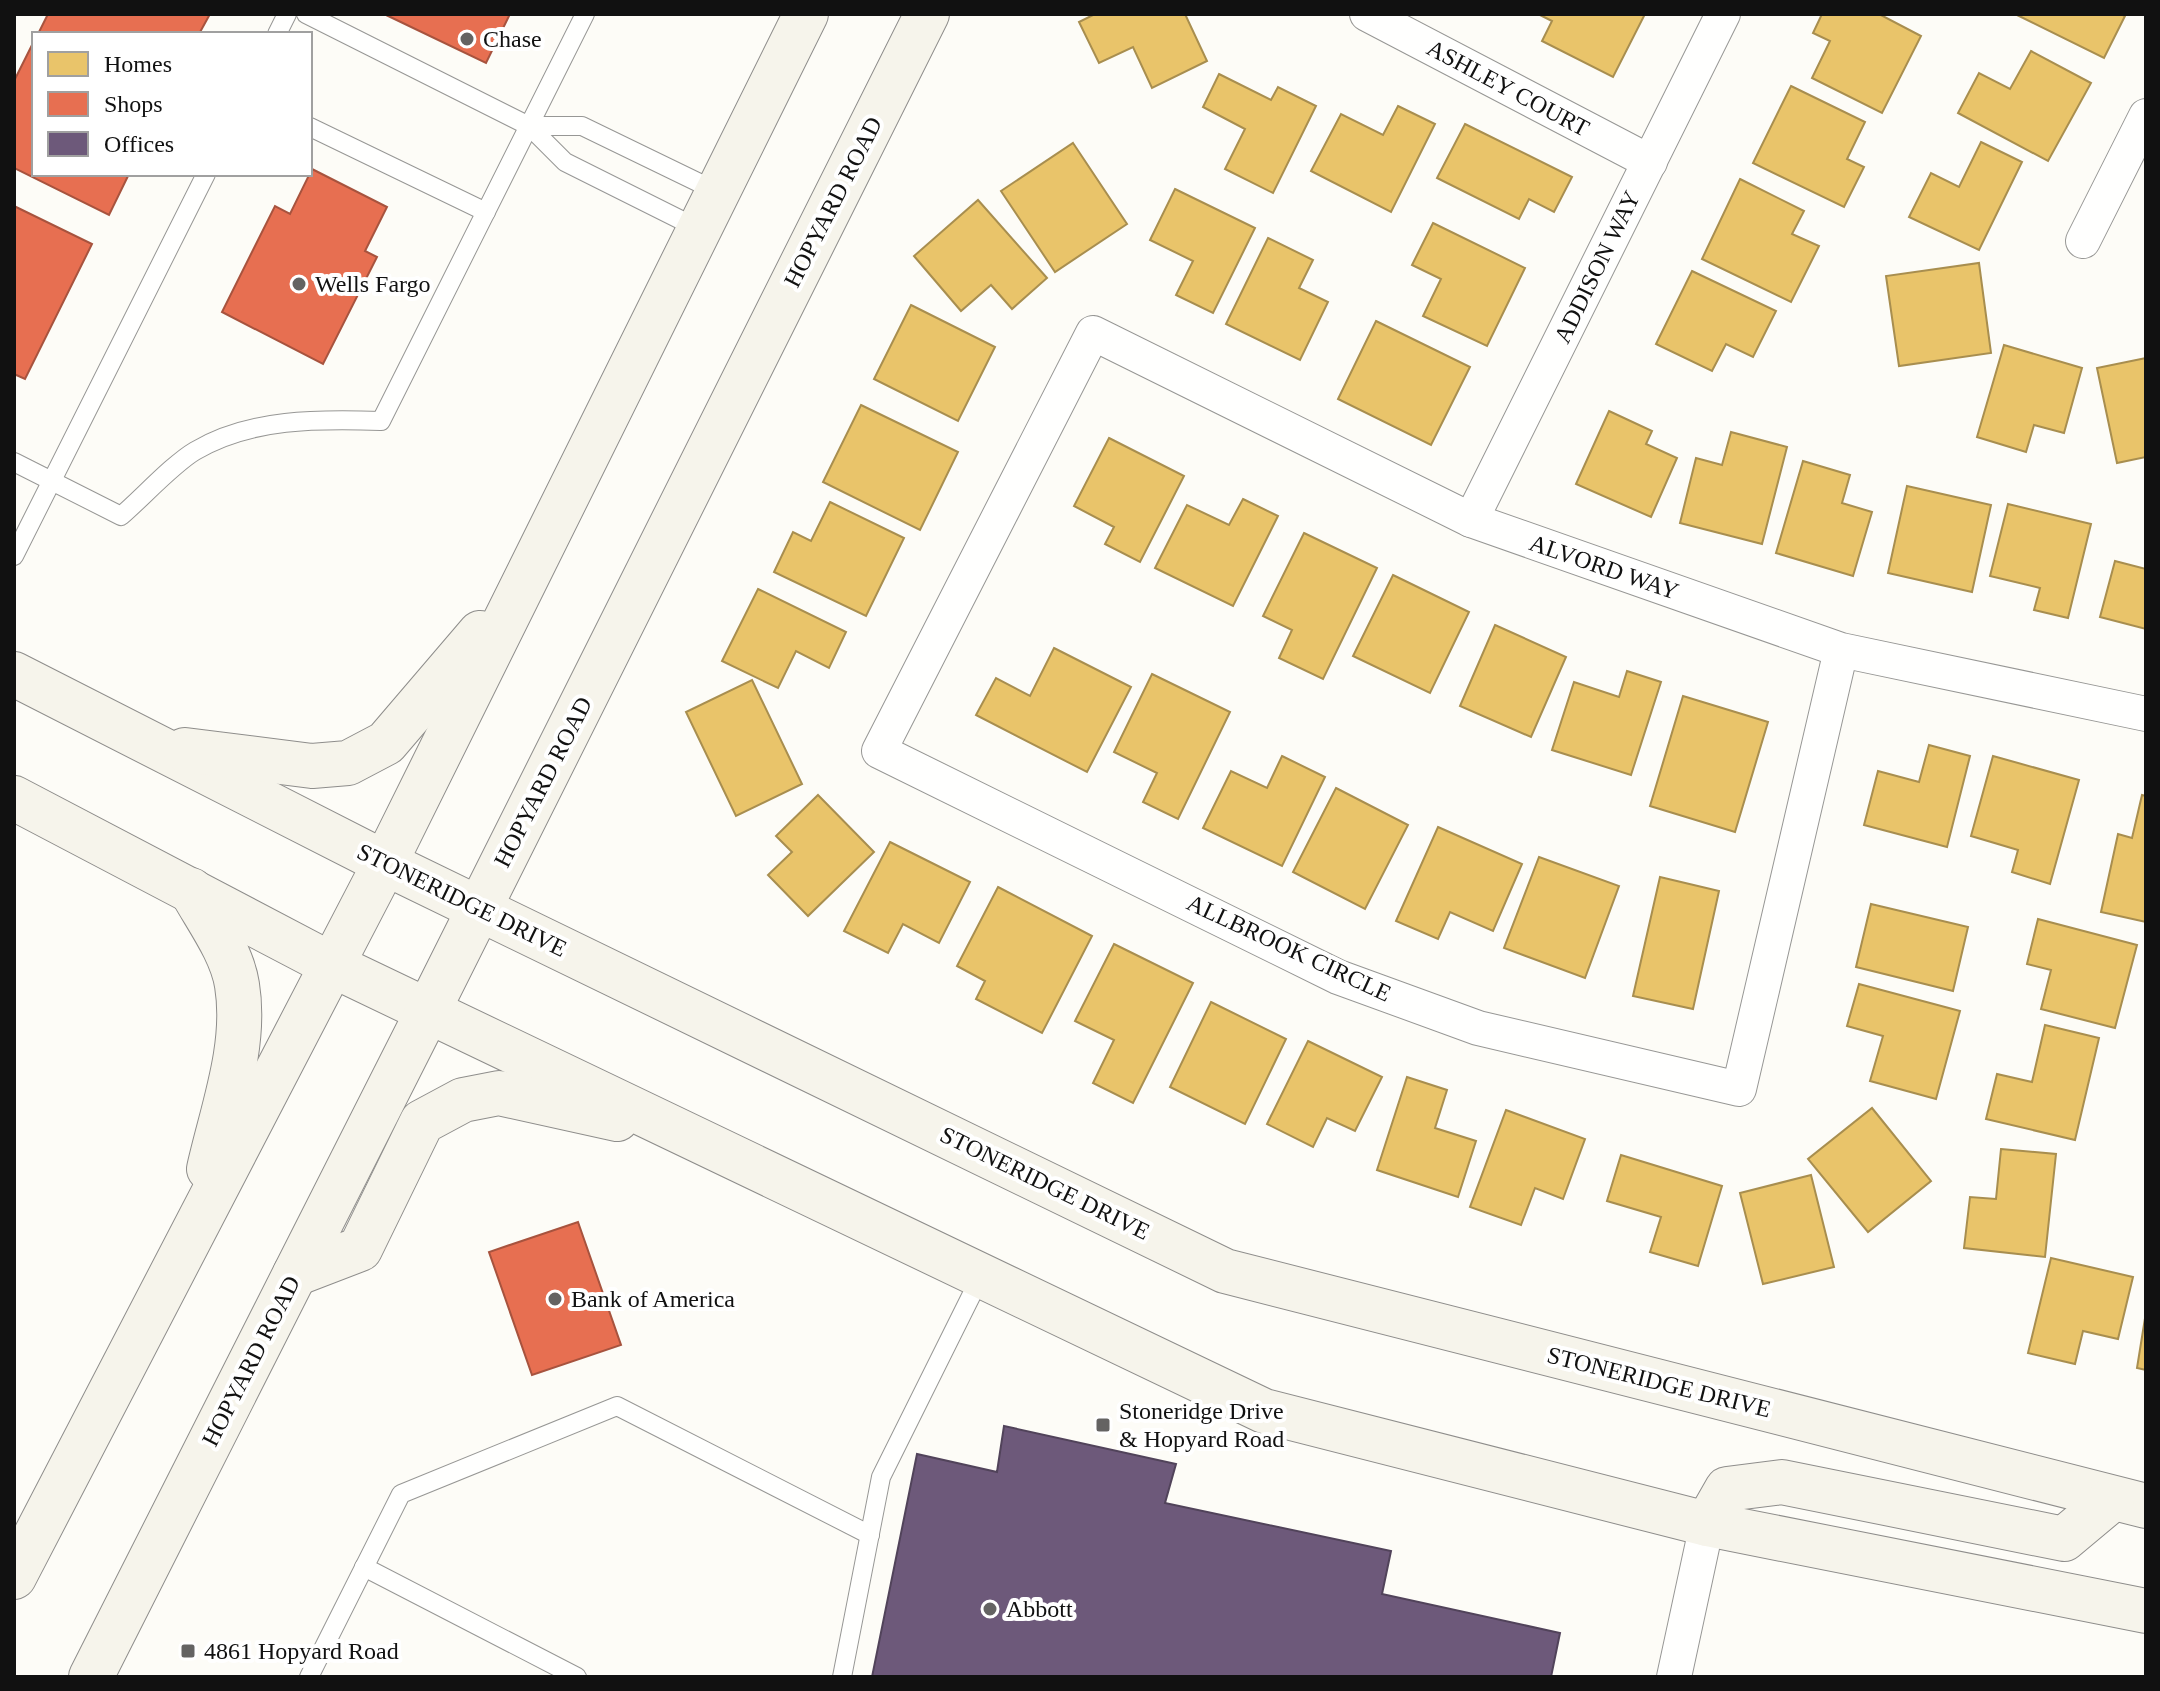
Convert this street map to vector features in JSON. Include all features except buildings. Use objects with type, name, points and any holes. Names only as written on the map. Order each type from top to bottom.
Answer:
[{"type":"main road","points":[[14,1577],[385,863],[806,14]]},
{"type":"main road","name":"HOPYARD ROAD","points":[[91,1677],[927,14]]},
{"type":"main road","points":[[154,746],[312,766],[348,763],[386,743],[523,583]]},
{"type":"main road","name":"STONERIDGE DRIVE","points":[[14,674],[385,863],[1225,1271],[2129,1502]]},
{"type":"main road","points":[[14,798],[332,965],[1264,1411],[1707,1524],[2146,1611]]},
{"type":"main road","points":[[191,890],[227,954],[237,984],[239,1014],[236,1054],[195,1230]]},
{"type":"main road","points":[[295,1274],[360,1249],[422,1122],[463,1100],[499,1093],[679,1131]]},
{"type":"main road","points":[[1707,1524],[1727,1489],[1782,1482],[2064,1539],[2129,1502]]},
{"type":"street","name":"ASHLEY COURT","points":[[1367,14],[1650,162]]},
{"type":"street","name":"ADDISON WAY","points":[[1471,520],[1723,14]]},
{"type":"street","points":[[2083,241],[2146,116]]},
{"type":"street","name":"ALVORD WAY","points":[[1093,333],[1471,520],[1841,650],[2146,714]]},
{"type":"street","name":"ALLBROOK CIRCLE","points":[[1093,333],[879,751],[1338,977],[1478,1028],[1739,1089],[1841,650]]},
{"type":"street","points":[[1674,1677],[1707,1524]]},
{"type":"lane","points":[[278,32],[287,14]]},
{"type":"lane","points":[[306,14],[529,126],[565,162],[707,210]]},
{"type":"lane","points":[[14,462],[121,516],[194,452],[238,432],[315,419],[381,421],[585,14]]},
{"type":"lane","points":[[529,126],[582,126],[707,210]]},
{"type":"lane","points":[[312,128],[486,212]]},
{"type":"lane","points":[[14,556],[205,176]]},
{"type":"lane","points":[[842,1677],[881,1477],[981,1276]]},
{"type":"lane","points":[[309,1677],[401,1494],[617,1406],[870,1535]]},
{"type":"lane","points":[[364,1567],[577,1677]]},
{"type":"place","name":"Chase","points":[[467,39]]},
{"type":"place","name":"Wells Fargo","points":[[299,284]]},
{"type":"place","name":"Bank of America","points":[[555,1299]]},
{"type":"place","name":"Stoneridge Drive & Hopyard Road","points":[[1103,1425]]},
{"type":"place","name":"Abbott","points":[[990,1609]]},
{"type":"place","name":"4861 Hopyard Road","points":[[188,1651]]}]
